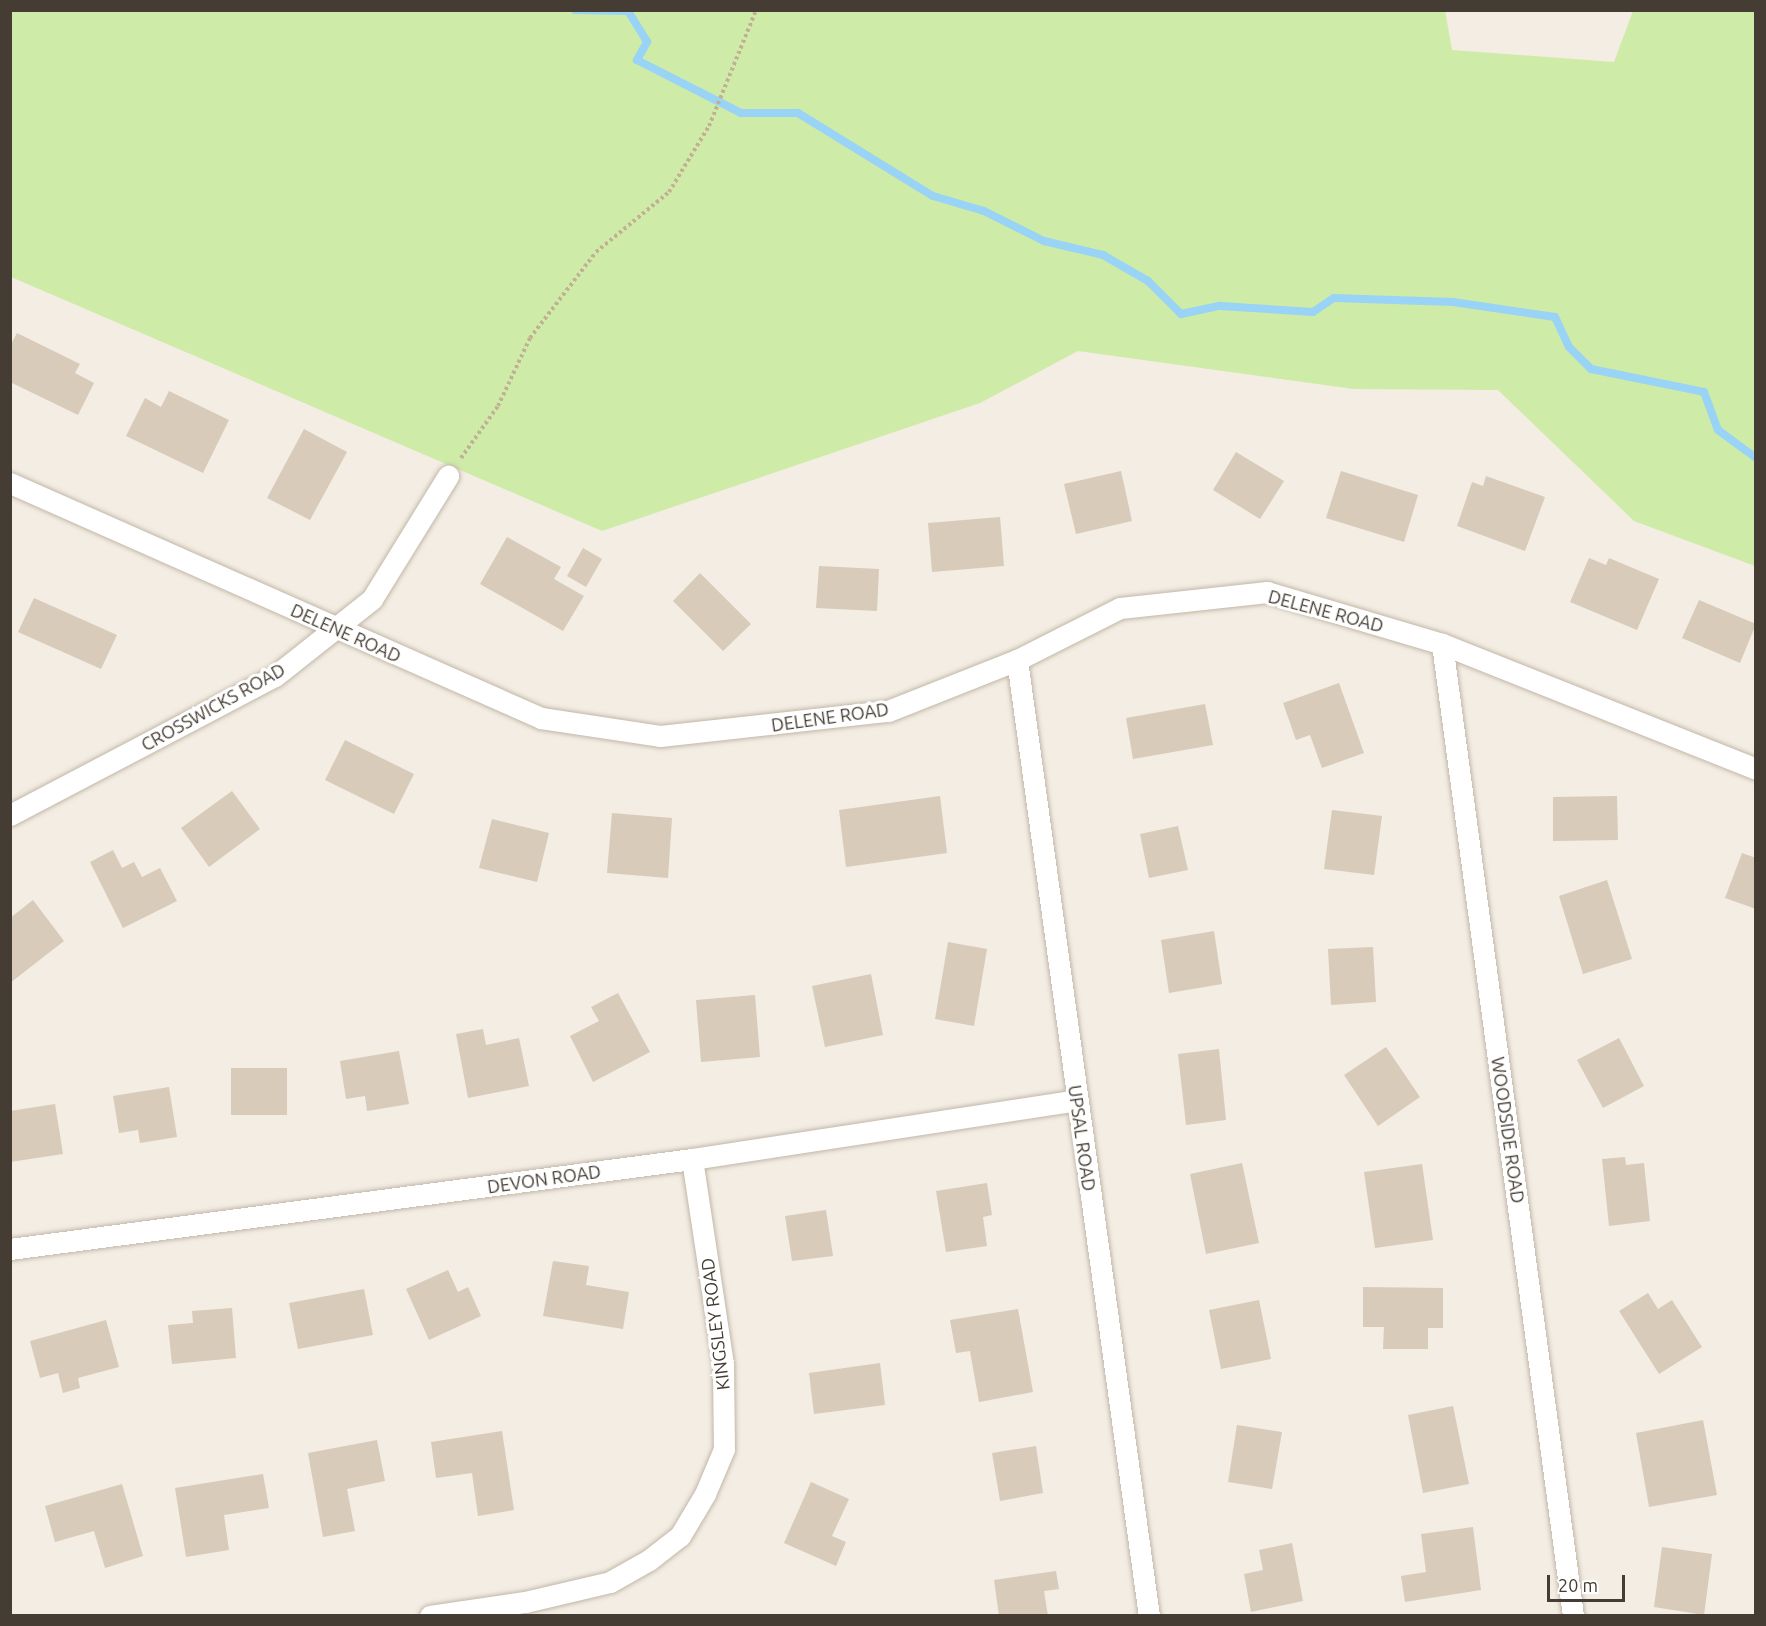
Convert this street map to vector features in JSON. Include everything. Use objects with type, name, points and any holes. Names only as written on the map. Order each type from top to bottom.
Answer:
[{"type":"street","name":"CROSSWICKS ROAD","points":[[10,815],[275,676],[372,599],[448,476]]},
{"type":"street","name":"DELENE ROAD","points":[[10,483],[335,629],[541,718],[660,736],[888,711],[1017,660],[1120,608],[1267,592],[1442,644],[1755,769]]},
{"type":"street","name":"WOODSIDE ROAD","points":[[1442,644],[1573,1616]]},
{"type":"street","name":"UPSAL ROAD","points":[[1017,660],[1149,1616]]},
{"type":"street","name":"DEVON ROAD","points":[[10,1249],[692,1159],[1077,1101]]},
{"type":"street","name":"KINGSLEY ROAD","points":[[430,1616],[525,1602],[610,1582],[649,1560],[680,1536],[705,1494],[724,1449],[723,1364],[692,1159]]},
{"type":"path","points":[[448,476],[498,406],[530,338],[596,252],[669,192],[709,126],[733,61],[756,10]]},
{"type":"green space","points":[[1445,10],[1452,50],[1614,62],[1633,11],[1755,11],[1755,566],[1634,521],[1498,390],[1354,389],[1078,351],[980,403],[602,531],[11,277],[11,11]]},
{"type":"building","points":[[17,333],[80,364],[75,373],[94,383],[78,415],[10,382],[10,346]]},
{"type":"building","points":[[169,391],[229,420],[203,473],[126,436],[145,398],[161,407]]},
{"type":"building","points":[[304,429],[347,452],[310,520],[267,498]]},
{"type":"building","points":[[1236,452],[1284,481],[1260,519],[1213,490]]},
{"type":"building","points":[[1121,471],[1132,521],[1076,534],[1064,484]]},
{"type":"building","points":[[1341,471],[1418,495],[1404,542],[1326,518]]},
{"type":"building","points":[[1486,476],[1545,497],[1525,551],[1457,526],[1472,482],[1483,486]]},
{"type":"building","points":[[1000,517],[1004,566],[932,572],[928,523]]},
{"type":"building","points":[[507,537],[561,567],[554,579],[584,596],[563,631],[480,584]]},
{"type":"building","points":[[583,548],[602,559],[586,587],[567,576]]},
{"type":"building","points":[[1589,558],[1606,565],[1609,558],[1659,579],[1637,630],[1570,602]]},
{"type":"building","points":[[819,566],[879,569],[877,611],[816,608]]},
{"type":"building","points":[[700,573],[751,624],[723,651],[673,601]]},
{"type":"building","points":[[34,598],[117,635],[101,669],[18,632]]},
{"type":"building","points":[[1699,600],[1756,624],[1740,663],[1682,638]]},
{"type":"building","points":[[1339,683],[1364,753],[1322,768],[1310,735],[1296,740],[1283,703]]},
{"type":"building","points":[[1205,704],[1213,745],[1133,759],[1126,718]]},
{"type":"building","points":[[345,740],[414,774],[394,814],[325,780]]},
{"type":"building","points":[[232,791],[260,829],[209,867],[181,828]]},
{"type":"building","points":[[940,796],[947,853],[846,867],[839,810]]},
{"type":"building","points":[[1617,796],[1618,840],[1553,841],[1553,797]]},
{"type":"building","points":[[1332,810],[1382,816],[1374,875],[1324,869]]},
{"type":"building","points":[[612,813],[672,818],[668,878],[607,873]]},
{"type":"building","points":[[492,819],[549,833],[537,882],[479,868]]},
{"type":"building","points":[[1178,826],[1188,870],[1149,878],[1140,834]]},
{"type":"building","points":[[113,850],[122,868],[134,862],[142,877],[160,868],[177,901],[123,928],[90,862]]},
{"type":"building","points":[[1742,853],[1756,858],[1756,909],[1725,898]]},
{"type":"building","points":[[1607,880],[1632,959],[1583,974],[1559,896]]},
{"type":"building","points":[[33,900],[64,941],[10,983],[10,918]]},
{"type":"building","points":[[1214,931],[1222,984],[1169,993],[1161,940]]},
{"type":"building","points":[[948,942],[987,949],[974,1026],[935,1019]]},
{"type":"building","points":[[1373,947],[1376,1002],[1331,1005],[1328,949]]},
{"type":"building","points":[[871,974],[883,1035],[825,1047],[812,986]]},
{"type":"building","points":[[618,993],[650,1052],[593,1082],[570,1036],[599,1021],[591,1007]]},
{"type":"building","points":[[755,995],[760,1057],[701,1062],[696,1000]]},
{"type":"building","points":[[483,1029],[486,1045],[519,1038],[529,1086],[468,1098],[456,1034]]},
{"type":"building","points":[[1619,1038],[1644,1086],[1603,1108],[1577,1060]]},
{"type":"building","points":[[1386,1047],[1420,1097],[1378,1126],[1344,1075]]},
{"type":"building","points":[[1219,1049],[1226,1120],[1186,1125],[1178,1054]]},
{"type":"building","points":[[399,1051],[409,1104],[367,1111],[365,1096],[346,1099],[340,1061]]},
{"type":"building","points":[[231,1068],[287,1068],[287,1115],[231,1115]]},
{"type":"building","points":[[169,1087],[177,1137],[140,1143],[138,1130],[119,1133],[113,1096]]},
{"type":"building","points":[[55,1104],[63,1154],[10,1162],[10,1111]]},
{"type":"building","points":[[1625,1157],[1626,1165],[1644,1163],[1650,1221],[1609,1226],[1602,1159]]},
{"type":"building","points":[[1242,1163],[1259,1243],[1206,1254],[1190,1174]]},
{"type":"building","points":[[1422,1164],[1433,1240],[1375,1248],[1364,1172]]},
{"type":"building","points":[[987,1183],[992,1215],[983,1217],[987,1246],[946,1252],[936,1191]]},
{"type":"building","points":[[826,1210],[833,1256],[792,1261],[785,1216]]},
{"type":"building","points":[[553,1261],[589,1266],[586,1285],[629,1292],[623,1329],[543,1316]]},
{"type":"building","points":[[448,1270],[458,1292],[468,1287],[481,1316],[429,1340],[406,1289]]},
{"type":"building","points":[[1363,1287],[1443,1288],[1443,1328],[1428,1328],[1428,1349],[1383,1349],[1384,1327],[1363,1327]]},
{"type":"building","points":[[364,1289],[373,1335],[298,1349],[289,1303]]},
{"type":"building","points":[[1648,1293],[1658,1309],[1672,1300],[1702,1347],[1659,1374],[1619,1311]]},
{"type":"building","points":[[1259,1300],[1271,1359],[1221,1369],[1209,1310]]},
{"type":"building","points":[[232,1308],[236,1358],[172,1364],[168,1325],[193,1323],[192,1311]]},
{"type":"building","points":[[1018,1309],[1033,1392],[979,1402],[970,1351],[956,1353],[950,1320]]},
{"type":"building","points":[[106,1320],[119,1367],[78,1378],[80,1388],[63,1393],[58,1373],[40,1378],[30,1341]]},
{"type":"building","points":[[880,1363],[885,1405],[814,1414],[809,1373]]},
{"type":"building","points":[[1453,1406],[1469,1484],[1423,1493],[1408,1415]]},
{"type":"building","points":[[1703,1420],[1717,1495],[1649,1507],[1636,1433]]},
{"type":"building","points":[[1237,1425],[1282,1432],[1272,1489],[1228,1482]]},
{"type":"building","points":[[502,1431],[514,1510],[478,1516],[472,1473],[436,1478],[431,1442]]},
{"type":"building","points":[[377,1440],[385,1481],[347,1489],[355,1531],[323,1537],[308,1453]]},
{"type":"building","points":[[1036,1446],[1043,1493],[1000,1501],[992,1453]]},
{"type":"building","points":[[263,1474],[269,1508],[224,1515],[229,1550],[186,1557],[175,1488]]},
{"type":"building","points":[[811,1482],[849,1499],[832,1536],[846,1542],[836,1566],[784,1543]]},
{"type":"building","points":[[122,1484],[143,1556],[105,1568],[94,1531],[55,1542],[45,1506]]},
{"type":"building","points":[[1473,1527],[1481,1590],[1405,1602],[1401,1576],[1426,1572],[1421,1534]]},
{"type":"building","points":[[1292,1543],[1303,1601],[1251,1612],[1244,1574],[1263,1570],[1259,1550]]},
{"type":"building","points":[[1662,1547],[1712,1554],[1704,1615],[1654,1607]]},
{"type":"building","points":[[1056,1571],[1059,1589],[1044,1591],[1048,1616],[999,1616],[994,1580]]},
{"type":"waterway","points":[[575,10],[628,11],[647,42],[637,60],[741,113],[798,113],[933,196],[984,211],[1044,241],[1103,255],[1148,281],[1181,314],[1220,306],[1313,312],[1334,298],[1453,302],[1555,317],[1569,347],[1591,369],[1704,392],[1718,430],[1756,458]]}]
